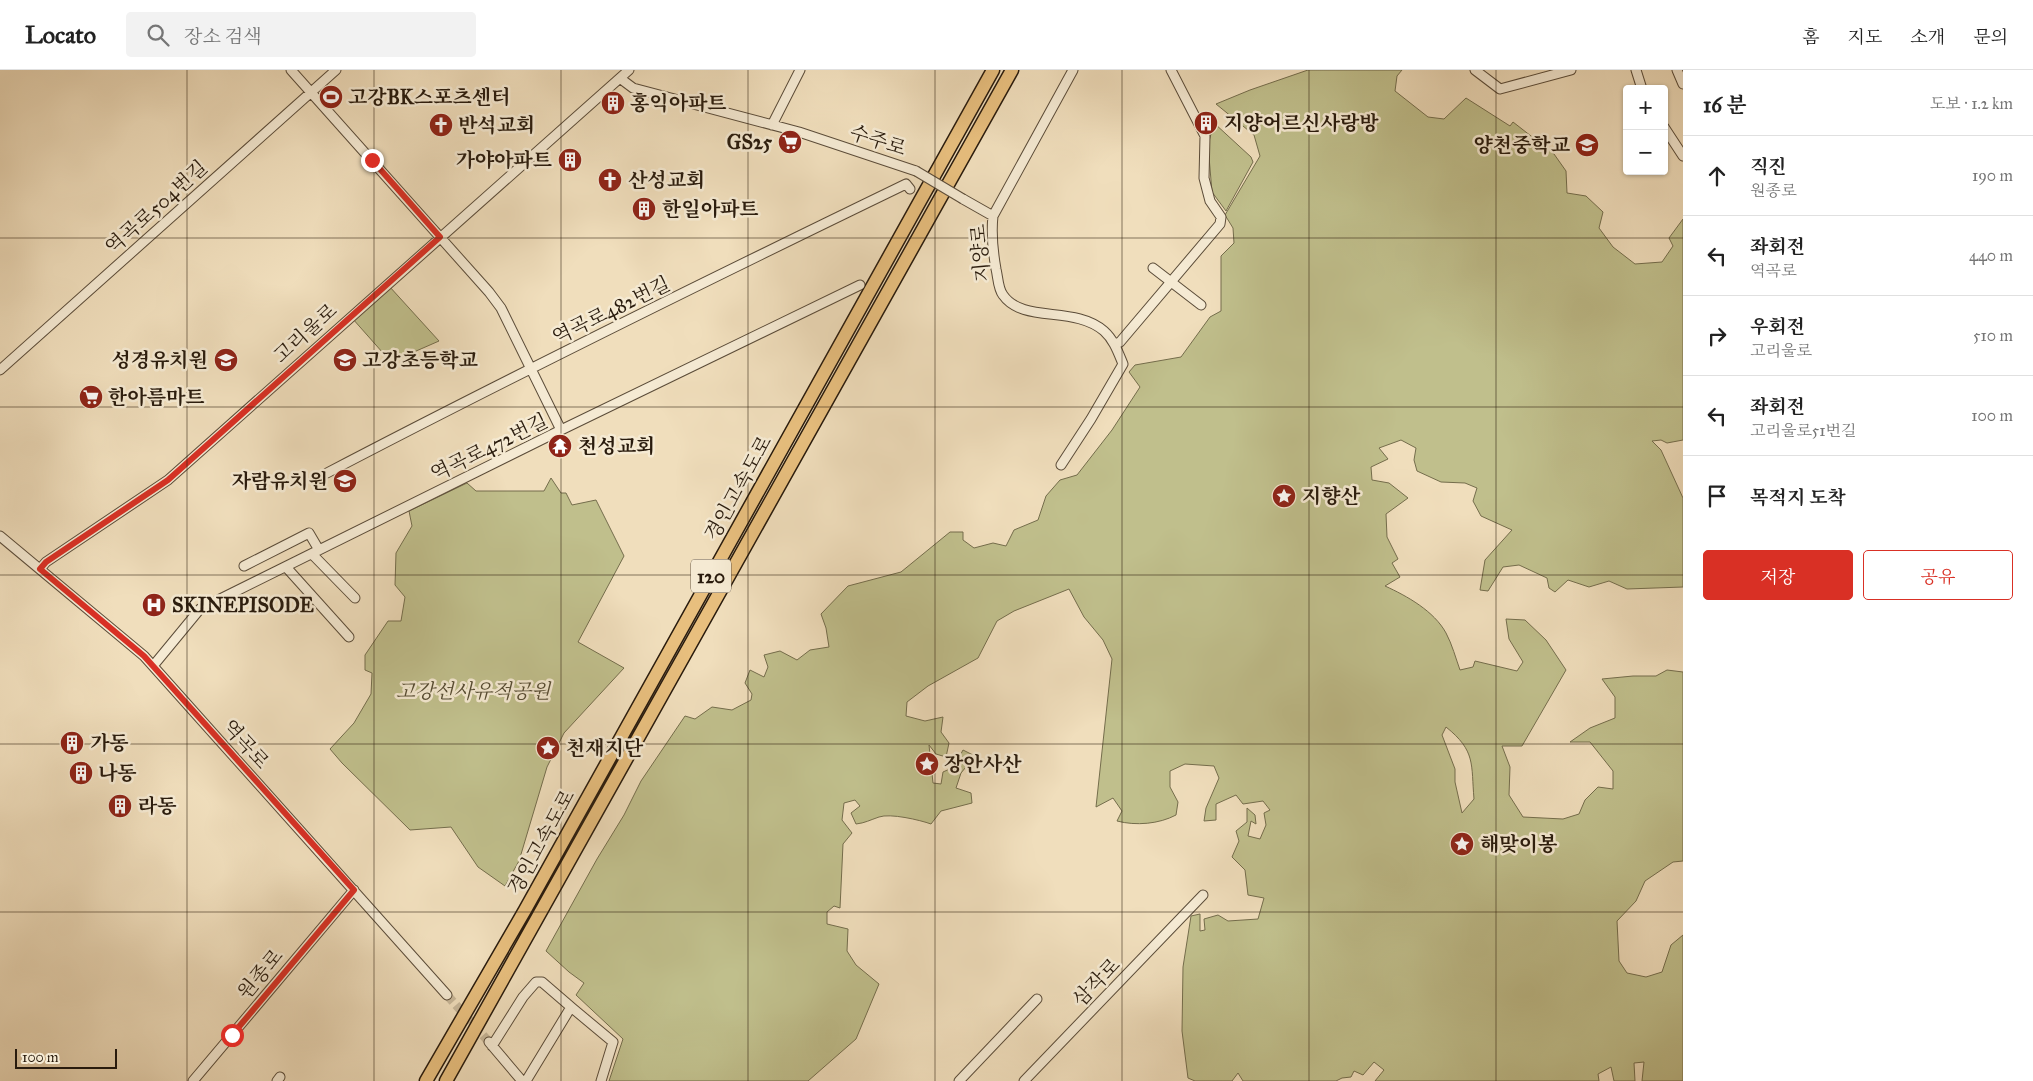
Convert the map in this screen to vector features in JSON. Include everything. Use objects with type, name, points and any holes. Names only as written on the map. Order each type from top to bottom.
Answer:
[{"type":"highway","name":"경인고속도로","points":[[426,1081],[530,901],[993,70]]},
{"type":"highway","name":"경인고속도로","points":[[446,1081],[1012,70]]},
{"type":"street","points":[[291,70],[489,292],[501,308],[561,430]]},
{"type":"street","name":"역곡로504번길","points":[[0,370],[336,70]]},
{"type":"street","name":"고리울로","points":[[40,569],[46,562],[168,480],[629,70]]},
{"type":"street","points":[[772,125],[800,70]]},
{"type":"street","name":"지양로","points":[[1073,70],[993,216],[994,258],[1001,294],[1010,303],[1026,312],[1074,316],[1090,322],[1104,331],[1115,344]]},
{"type":"street","points":[[1061,464],[1091,419],[1123,364],[1115,344],[1120,342],[1220,224],[1221,216],[1210,201],[1204,178],[1205,136],[1171,70]]},
{"type":"street","points":[[1475,70],[1500,89],[1571,70]]},
{"type":"street","points":[[1636,70],[1641,85]]},
{"type":"street","points":[[1678,70],[1683,84]]},
{"type":"street","name":"수주로","points":[[621,79],[633,88],[772,125],[916,171],[993,216]]},
{"type":"street","points":[[1666,130],[1683,156]]},
{"type":"street","name":"역곡로482번길","points":[[327,473],[530,369],[906,184],[910,189]]},
{"type":"street","points":[[1153,268],[1201,305]]},
{"type":"street","name":"역곡로472번길","points":[[153,666],[200,609],[561,430],[860,285]]},
{"type":"street","points":[[244,566],[309,533],[316,552],[355,598]]},
{"type":"street","name":"역곡로","points":[[0,536],[144,656],[446,995]]},
{"type":"street","points":[[286,567],[349,637]]},
{"type":"street","name":"원종로","points":[[193,1081],[354,890]]},
{"type":"street","name":"삼작로","points":[[1024,1081],[1203,895]]},
{"type":"street","points":[[571,1007],[524,1081],[490,1044],[523,996],[536,982],[542,982],[612,1042],[602,1081]]},
{"type":"street","points":[[959,1081],[1038,1000]]},
{"type":"green space","points":[[1308,70],[1402,70],[1397,76],[1395,91],[1428,117],[1444,119],[1466,98],[1510,126],[1513,122],[1554,154],[1566,171],[1567,193],[1586,196],[1603,212],[1599,228],[1613,247],[1635,264],[1662,262],[1673,246],[1669,238],[1683,219],[1683,440],[1667,443],[1661,440],[1652,441],[1661,450],[1683,498],[1683,587],[1627,589],[1609,581],[1589,587],[1568,580],[1555,592],[1549,588],[1547,578],[1519,565],[1503,567],[1488,591],[1480,590],[1485,560],[1512,530],[1481,516],[1473,501],[1477,488],[1465,483],[1441,482],[1417,471],[1414,460],[1416,448],[1401,440],[1379,448],[1388,459],[1371,467],[1372,480],[1389,483],[1408,498],[1386,514],[1387,537],[1398,559],[1392,563],[1400,577],[1385,586],[1411,599],[1441,625],[1448,637],[1460,670],[1473,667],[1475,661],[1517,671],[1523,662],[1509,639],[1506,619],[1525,620],[1546,640],[1566,670],[1522,746],[1502,746],[1510,767],[1509,795],[1523,817],[1563,819],[1579,814],[1585,800],[1598,787],[1613,789],[1613,771],[1590,742],[1570,742],[1590,728],[1615,718],[1615,697],[1602,679],[1656,676],[1667,670],[1683,672],[1683,861],[1673,862],[1645,881],[1636,901],[1617,921],[1619,961],[1627,973],[1646,977],[1662,972],[1671,945],[1683,935],[1683,1081],[1642,1081],[1644,1062],[1634,1063],[1635,1081],[1614,1081],[1611,1067],[1598,1074],[1599,1081],[1375,1081],[1384,1070],[1374,1062],[1363,1075],[1354,1071],[1351,1077],[1336,1081],[1243,1081],[1238,1073],[1232,1081],[1195,1081],[1188,1078],[1182,1031],[1183,967],[1191,916],[1200,914],[1200,931],[1205,930],[1204,919],[1218,915],[1228,921],[1258,919],[1264,898],[1248,895],[1245,870],[1232,857],[1239,841],[1236,831],[1247,822],[1247,808],[1255,815],[1256,824],[1251,821],[1248,836],[1260,839],[1266,825],[1264,813],[1270,810],[1263,801],[1243,804],[1236,795],[1216,804],[1216,820],[1204,821],[1206,808],[1219,778],[1214,766],[1185,764],[1170,771],[1170,787],[1178,802],[1176,815],[1155,822],[1132,823],[1117,821],[1122,811],[1113,798],[1096,807],[1112,659],[1103,640],[1084,617],[1069,589],[1014,611],[997,621],[978,658],[928,686],[907,702],[906,716],[925,721],[943,717],[941,732],[949,743],[946,757],[936,754],[929,745],[933,783],[941,784],[943,772],[954,767],[963,750],[975,756],[961,773],[956,788],[971,793],[972,803],[941,811],[931,824],[897,816],[884,816],[856,824],[851,813],[860,806],[855,800],[844,803],[842,820],[852,833],[843,844],[840,908],[834,906],[827,912],[827,924],[848,929],[847,951],[856,965],[879,984],[856,1039],[808,1081],[609,1081],[623,1039],[576,995],[584,983],[546,951],[597,859],[624,815],[641,781],[685,716],[695,719],[712,707],[732,710],[751,700],[752,694],[745,683],[750,670],[764,677],[768,667],[764,655],[780,651],[797,660],[810,650],[829,647],[826,628],[821,614],[848,586],[901,572],[950,532],[963,532],[963,540],[974,548],[993,543],[1006,546],[1014,530],[1038,520],[1046,496],[1060,480],[1077,475],[1112,430],[1140,387],[1129,372],[1135,365],[1181,357],[1210,317],[1221,311],[1221,256],[1234,243],[1233,228],[1225,215],[1260,156],[1254,135],[1216,104]],"holes":[[[1446,727],[1463,743],[1467,751],[1473,776],[1474,799],[1462,813],[1455,782],[1455,769],[1442,735]]]},
{"type":"green space","points":[[1214,123],[1251,157],[1253,162],[1226,211],[1212,192],[1208,145]]},
{"type":"green space","points":[[389,286],[439,341],[391,362],[352,318]]},
{"type":"green space","name":"고강선사유적공원","points":[[551,478],[561,493],[566,493],[572,505],[596,500],[624,556],[578,642],[624,668],[564,733],[547,767],[519,861],[505,886],[478,867],[451,827],[410,830],[330,749],[354,723],[371,694],[372,673],[365,670],[365,655],[388,621],[401,621],[405,597],[395,585],[396,553],[412,526],[409,511],[467,483],[476,491],[544,491]]},
{"type":"tunnel","points":[[447,995],[489,1042]]},
{"type":"place","name":"고강BK스포츠센터","points":[[331,97]]},
{"type":"place","name":"홍익아파트","points":[[613,103]]},
{"type":"place","name":"지양어르신사랑방","points":[[1206,123]]},
{"type":"place","name":"반석교회","points":[[441,125]]},
{"type":"place","name":"GS25","points":[[790,142]]},
{"type":"place","name":"양천중학교","points":[[1587,145]]},
{"type":"place","name":"가야아파트","points":[[570,160]]},
{"type":"place","name":"산성교회","points":[[610,180]]},
{"type":"place","name":"한일아파트","points":[[644,209]]},
{"type":"place","name":"성경유치원","points":[[226,360]]},
{"type":"place","name":"고강초등학교","points":[[345,360]]},
{"type":"place","name":"한아름마트","points":[[91,397]]},
{"type":"place","name":"천성교회","points":[[560,446]]},
{"type":"place","name":"자람유치원","points":[[345,481]]},
{"type":"place","name":"지향산","points":[[1284,496]]},
{"type":"place","name":"SKINEPISODE","points":[[154,605]]},
{"type":"place","name":"가동","points":[[72,743]]},
{"type":"place","name":"천재지단","points":[[548,748]]},
{"type":"place","name":"장안사산","points":[[927,764]]},
{"type":"place","name":"나동","points":[[81,773]]},
{"type":"place","name":"라동","points":[[120,806]]},
{"type":"place","name":"해맞이봉","points":[[1462,844]]},
{"type":"route","points":[[232,1035],[354,890],[144,656],[40,569],[46,562],[147,496],[168,480],[440,237],[372,160]]}]
